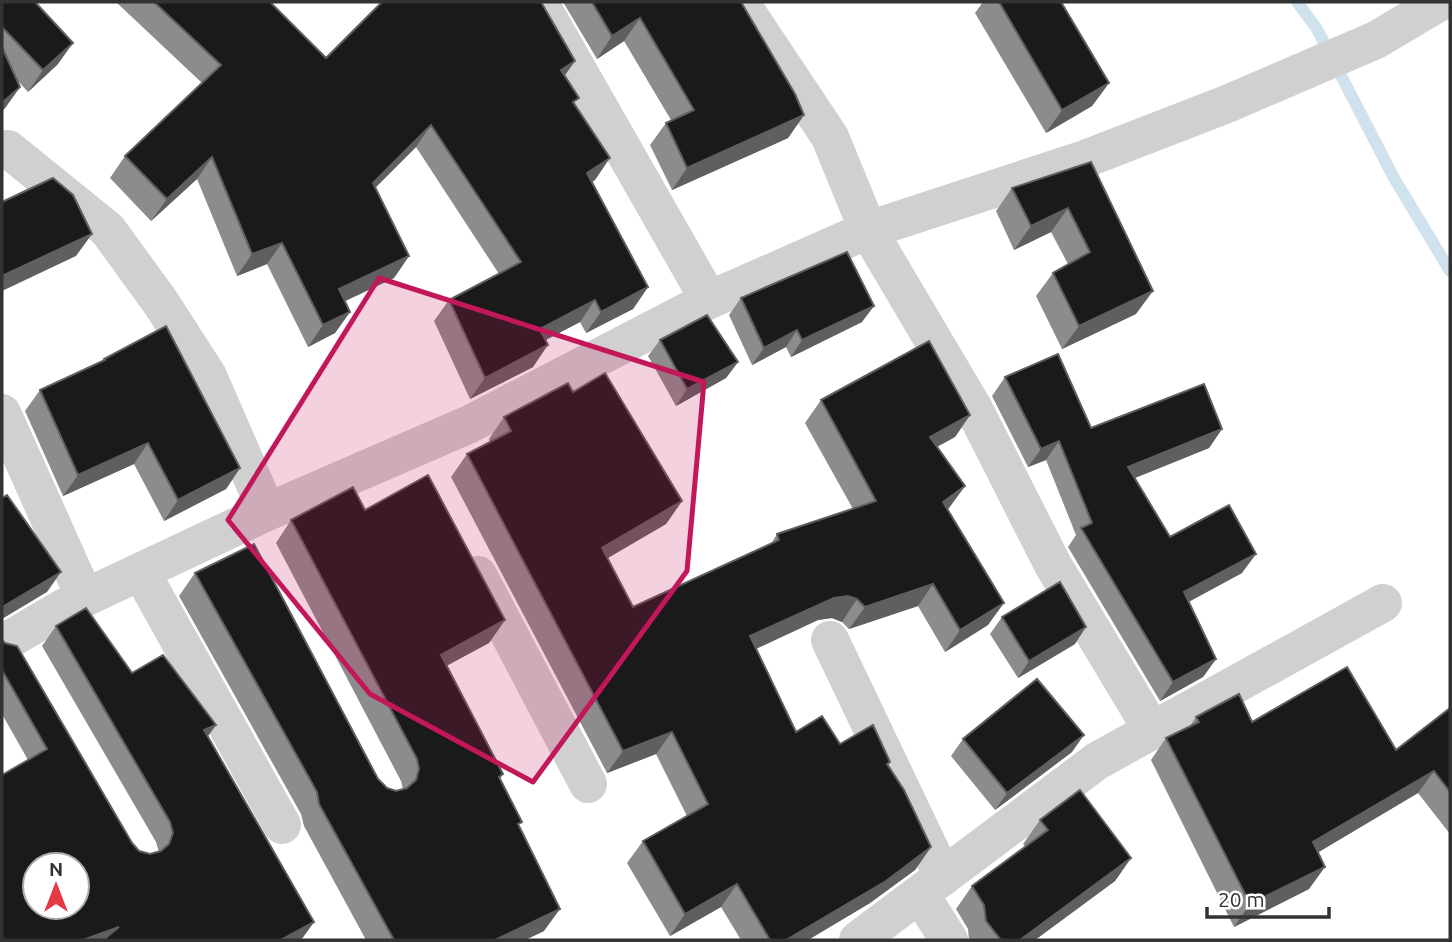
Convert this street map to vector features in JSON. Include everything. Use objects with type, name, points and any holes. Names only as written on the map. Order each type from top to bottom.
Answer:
[{"type":"street","points":[[539,2],[709,300]]},
{"type":"street","points":[[740,2],[830,136],[868,230],[974,409],[1053,565],[1152,730]]},
{"type":"street","points":[[33,673],[7,641],[85,598],[141,572],[254,528],[412,449],[470,424],[709,300],[868,230],[1085,159],[1227,104],[1376,40],[1440,2]]},
{"type":"street","points":[[8,149],[108,230],[161,303],[208,376],[254,528]]},
{"type":"street","points":[[2,413],[85,598]]},
{"type":"street","points":[[412,449],[431,485]]},
{"type":"street","points":[[462,545],[588,784]]},
{"type":"street","points":[[141,572],[282,825]]},
{"type":"street","points":[[858,940],[1097,761],[1383,603]]},
{"type":"street","points":[[830,640],[932,885],[949,940]]},
{"type":"highlighted area","points":[[379,278],[704,382],[687,571],[533,782],[370,694],[228,520]]},
{"type":"building","points":[[2,2],[35,2],[73,43],[43,70],[2,27]]},
{"type":"building","points":[[154,2],[270,2],[326,58],[382,2],[541,2],[575,61],[561,70],[579,98],[573,102],[610,158],[587,173],[648,287],[601,312],[595,300],[540,329],[548,345],[485,378],[449,300],[521,262],[431,125],[373,183],[409,256],[339,289],[350,312],[323,325],[282,243],[252,254],[212,157],[167,199],[125,156],[221,65]]},
{"type":"building","points":[[592,2],[741,2],[795,94],[804,115],[687,168],[666,123],[694,110],[640,18],[612,36]]},
{"type":"building","points":[[999,2],[1061,2],[1109,83],[1062,110]]},
{"type":"building","points":[[2,47],[20,87],[2,103]]},
{"type":"building","points":[[1091,162],[1153,291],[1079,326],[1053,273],[1090,252],[1068,208],[1031,226],[1012,188]]},
{"type":"building","points":[[53,178],[73,195],[92,234],[2,276],[2,202]]},
{"type":"building","points":[[847,252],[874,306],[802,340],[797,330],[764,348],[741,298]]},
{"type":"building","points":[[707,315],[738,362],[687,389],[660,340]]},
{"type":"building","points":[[166,326],[240,468],[178,500],[148,443],[78,475],[40,390],[105,360]]},
{"type":"building","points":[[929,341],[970,415],[930,437],[965,486],[943,502],[1004,603],[960,630],[933,584],[865,607],[857,599],[848,596],[834,598],[750,636],[796,732],[822,716],[840,744],[873,725],[890,762],[887,764],[904,790],[931,847],[886,881],[786,940],[770,940],[737,884],[685,914],[643,841],[708,804],[672,732],[623,751],[467,454],[511,431],[504,417],[568,383],[573,392],[605,373],[682,501],[602,548],[633,607],[779,540],[777,534],[876,501],[821,400]]},
{"type":"building","points":[[1058,354],[1091,428],[1204,384],[1222,429],[1128,467],[1170,537],[1229,505],[1256,554],[1184,592],[1216,659],[1173,682],[1081,528],[1092,523],[1059,441],[1041,449],[1005,377]]},
{"type":"building","points":[[428,475],[505,620],[441,655],[503,774],[499,777],[522,822],[518,824],[560,909],[495,940],[394,940],[319,804],[317,792],[195,573],[254,544],[378,779],[387,788],[396,791],[407,788],[416,780],[419,769],[417,759],[291,520],[353,487],[365,510]]},
{"type":"building","points":[[7,495],[61,572],[2,608],[2,498]]},
{"type":"building","points":[[1060,582],[1086,627],[1029,661],[1002,617]]},
{"type":"building","points":[[86,608],[132,673],[163,655],[216,725],[204,730],[314,922],[281,940],[103,940],[119,927],[83,940],[2,940],[2,775],[47,749],[2,670],[2,640],[17,646],[139,851],[150,854],[161,851],[169,844],[173,833],[170,822],[56,626]]},
{"type":"building","points":[[1347,667],[1396,750],[1450,708],[1450,792],[1434,771],[1313,842],[1325,867],[1250,904],[1166,738],[1199,722],[1196,717],[1239,694],[1252,722]]},
{"type":"building","points":[[1037,679],[1084,735],[1007,793],[963,739]]},
{"type":"building","points":[[1080,790],[1131,858],[1020,940],[1001,940],[986,921],[984,905],[972,886],[1048,830],[1040,820]]},
{"type":"waterway","points":[[1297,2],[1317,29],[1394,178],[1450,271]]}]
